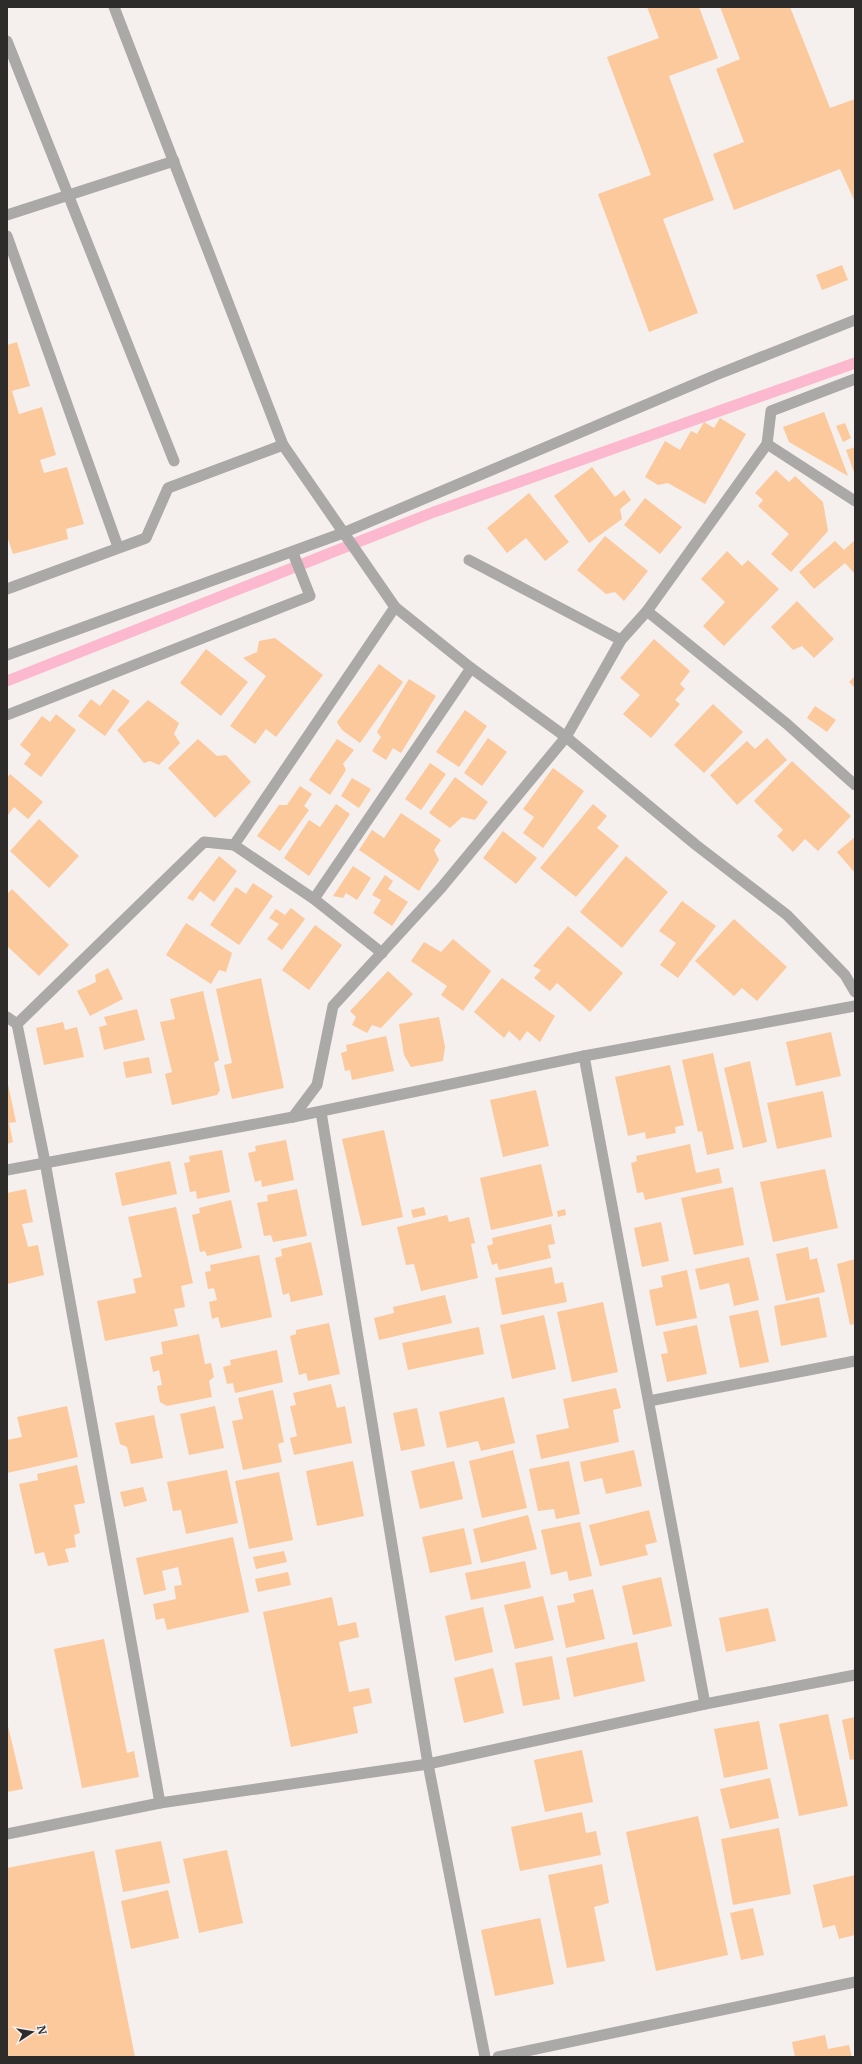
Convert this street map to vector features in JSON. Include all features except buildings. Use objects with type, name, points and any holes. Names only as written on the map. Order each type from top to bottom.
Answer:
[{"type":"street","points":[[114,7],[283,445],[395,607],[471,668],[566,737],[696,845],[787,915],[844,975],[855,992]]},
{"type":"street","points":[[7,41],[174,462]]},
{"type":"street","points":[[7,214],[174,161]]},
{"type":"street","points":[[7,236],[118,547]]},
{"type":"street","points":[[7,655],[343,533],[716,375],[855,320]]},
{"type":"street","points":[[293,1117],[317,1085],[333,1006],[441,888],[566,737],[621,640],[647,611],[767,444],[771,411],[855,379]]},
{"type":"street","points":[[767,444],[855,501]]},
{"type":"street","points":[[7,589],[146,538],[168,488],[283,445]]},
{"type":"street","points":[[7,715],[310,596],[293,552]]},
{"type":"street","points":[[469,560],[621,640]]},
{"type":"street","points":[[234,845],[395,607]]},
{"type":"street","points":[[647,611],[787,724],[855,785]]},
{"type":"street","points":[[314,899],[471,668]]},
{"type":"street","points":[[16,1024],[204,842],[234,845],[314,899],[382,953]]},
{"type":"street","points":[[7,1170],[321,1112],[584,1056],[855,1006]]},
{"type":"street","points":[[7,1017],[16,1024],[45,1162],[160,1803]]},
{"type":"street","points":[[584,1056],[705,1704]]},
{"type":"street","points":[[321,1112],[428,1764],[485,2057]]},
{"type":"street","points":[[649,1401],[855,1361]]},
{"type":"street","points":[[7,1834],[160,1803],[428,1764],[705,1704],[855,1675]]},
{"type":"street","points":[[498,2057],[855,1982]]},
{"type":"waterway","points":[[7,681],[434,512],[855,363]]}]
